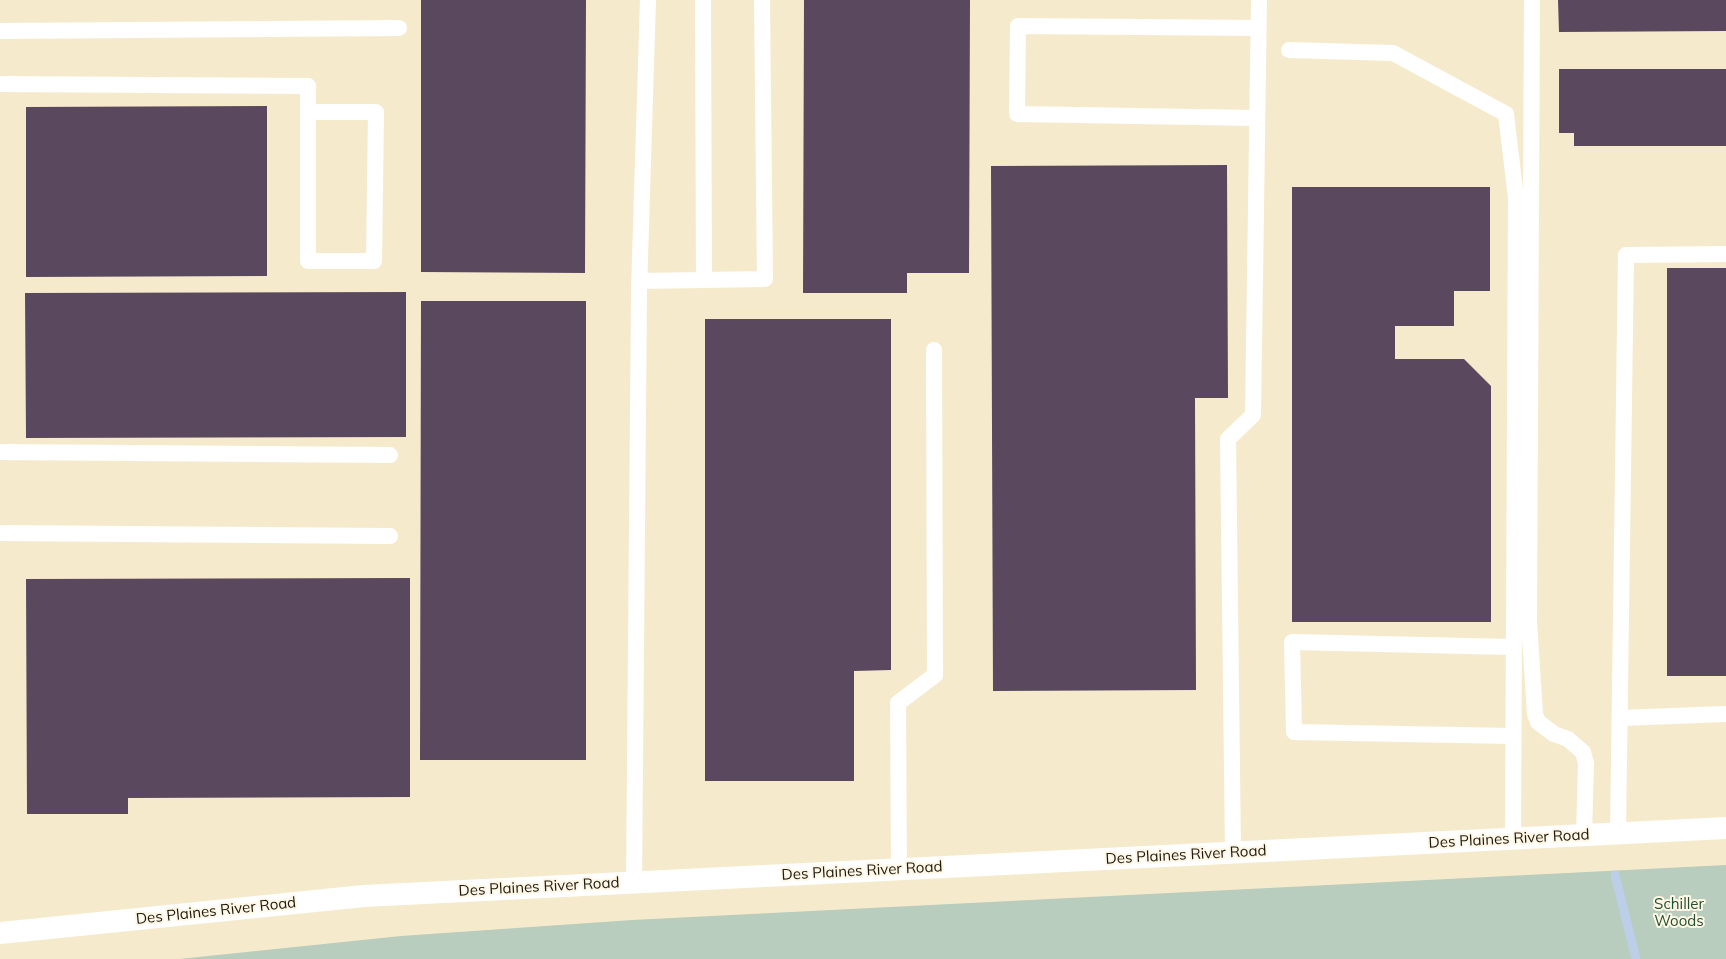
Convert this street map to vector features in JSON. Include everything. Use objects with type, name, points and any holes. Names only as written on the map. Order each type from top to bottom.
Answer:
[{"type":"main road","name":"Des Plaines River Road","points":[[0,933],[364,896],[1726,828]]},
{"type":"lane","points":[[634,883],[640,281],[648,0]]},
{"type":"lane","points":[[704,0],[704,280]]},
{"type":"lane","points":[[640,281],[765,279],[762,0]]},
{"type":"lane","points":[[1233,852],[1228,439],[1253,415],[1259,0]]},
{"type":"lane","points":[[1532,0],[1529,630],[1535,714],[1538,722],[1554,734],[1568,739],[1583,752],[1586,763],[1584,835]]},
{"type":"lane","points":[[1257,118],[1017,114],[1018,26],[1259,28]]},
{"type":"lane","points":[[0,31],[399,28]]},
{"type":"lane","points":[[1289,50],[1393,53],[1506,114],[1516,198],[1513,838]]},
{"type":"lane","points":[[0,84],[308,86],[308,112],[308,261],[374,261],[376,112],[308,112]]},
{"type":"lane","points":[[1618,833],[1626,255],[1726,254]]},
{"type":"lane","points":[[899,869],[898,703],[935,675],[934,350]]},
{"type":"lane","points":[[0,452],[390,455]]},
{"type":"lane","points":[[0,533],[390,536]]},
{"type":"lane","points":[[1513,736],[1294,732],[1292,642],[1514,647]]},
{"type":"lane","points":[[1620,718],[1726,714]]},
{"type":"green space","name":"Schiller Woods","points":[[1726,865],[1726,959],[179,959],[401,936],[632,920]]},
{"type":"building","points":[[421,0],[586,0],[585,273],[421,272]]},
{"type":"building","points":[[804,0],[970,0],[969,273],[907,273],[907,293],[803,293]]},
{"type":"building","points":[[1558,0],[1726,0],[1726,31],[1559,32]]},
{"type":"building","points":[[1559,69],[1726,69],[1726,146],[1574,146],[1574,133],[1559,133]]},
{"type":"building","points":[[267,106],[267,276],[26,277],[26,107]]},
{"type":"building","points":[[1227,165],[1228,398],[1195,398],[1196,690],[993,691],[991,166]]},
{"type":"building","points":[[1292,187],[1490,187],[1490,291],[1454,291],[1454,326],[1395,326],[1395,359],[1464,359],[1491,386],[1491,622],[1292,622]]},
{"type":"building","points":[[1667,268],[1726,268],[1726,676],[1667,676]]},
{"type":"building","points":[[406,292],[406,437],[26,438],[25,293]]},
{"type":"building","points":[[421,301],[586,301],[586,760],[420,760]]},
{"type":"building","points":[[705,319],[891,319],[891,670],[854,671],[854,781],[705,781]]},
{"type":"building","points":[[410,578],[410,797],[128,798],[128,814],[27,814],[26,579]]},
{"type":"waterway","points":[[1615,875],[1636,959]]}]
